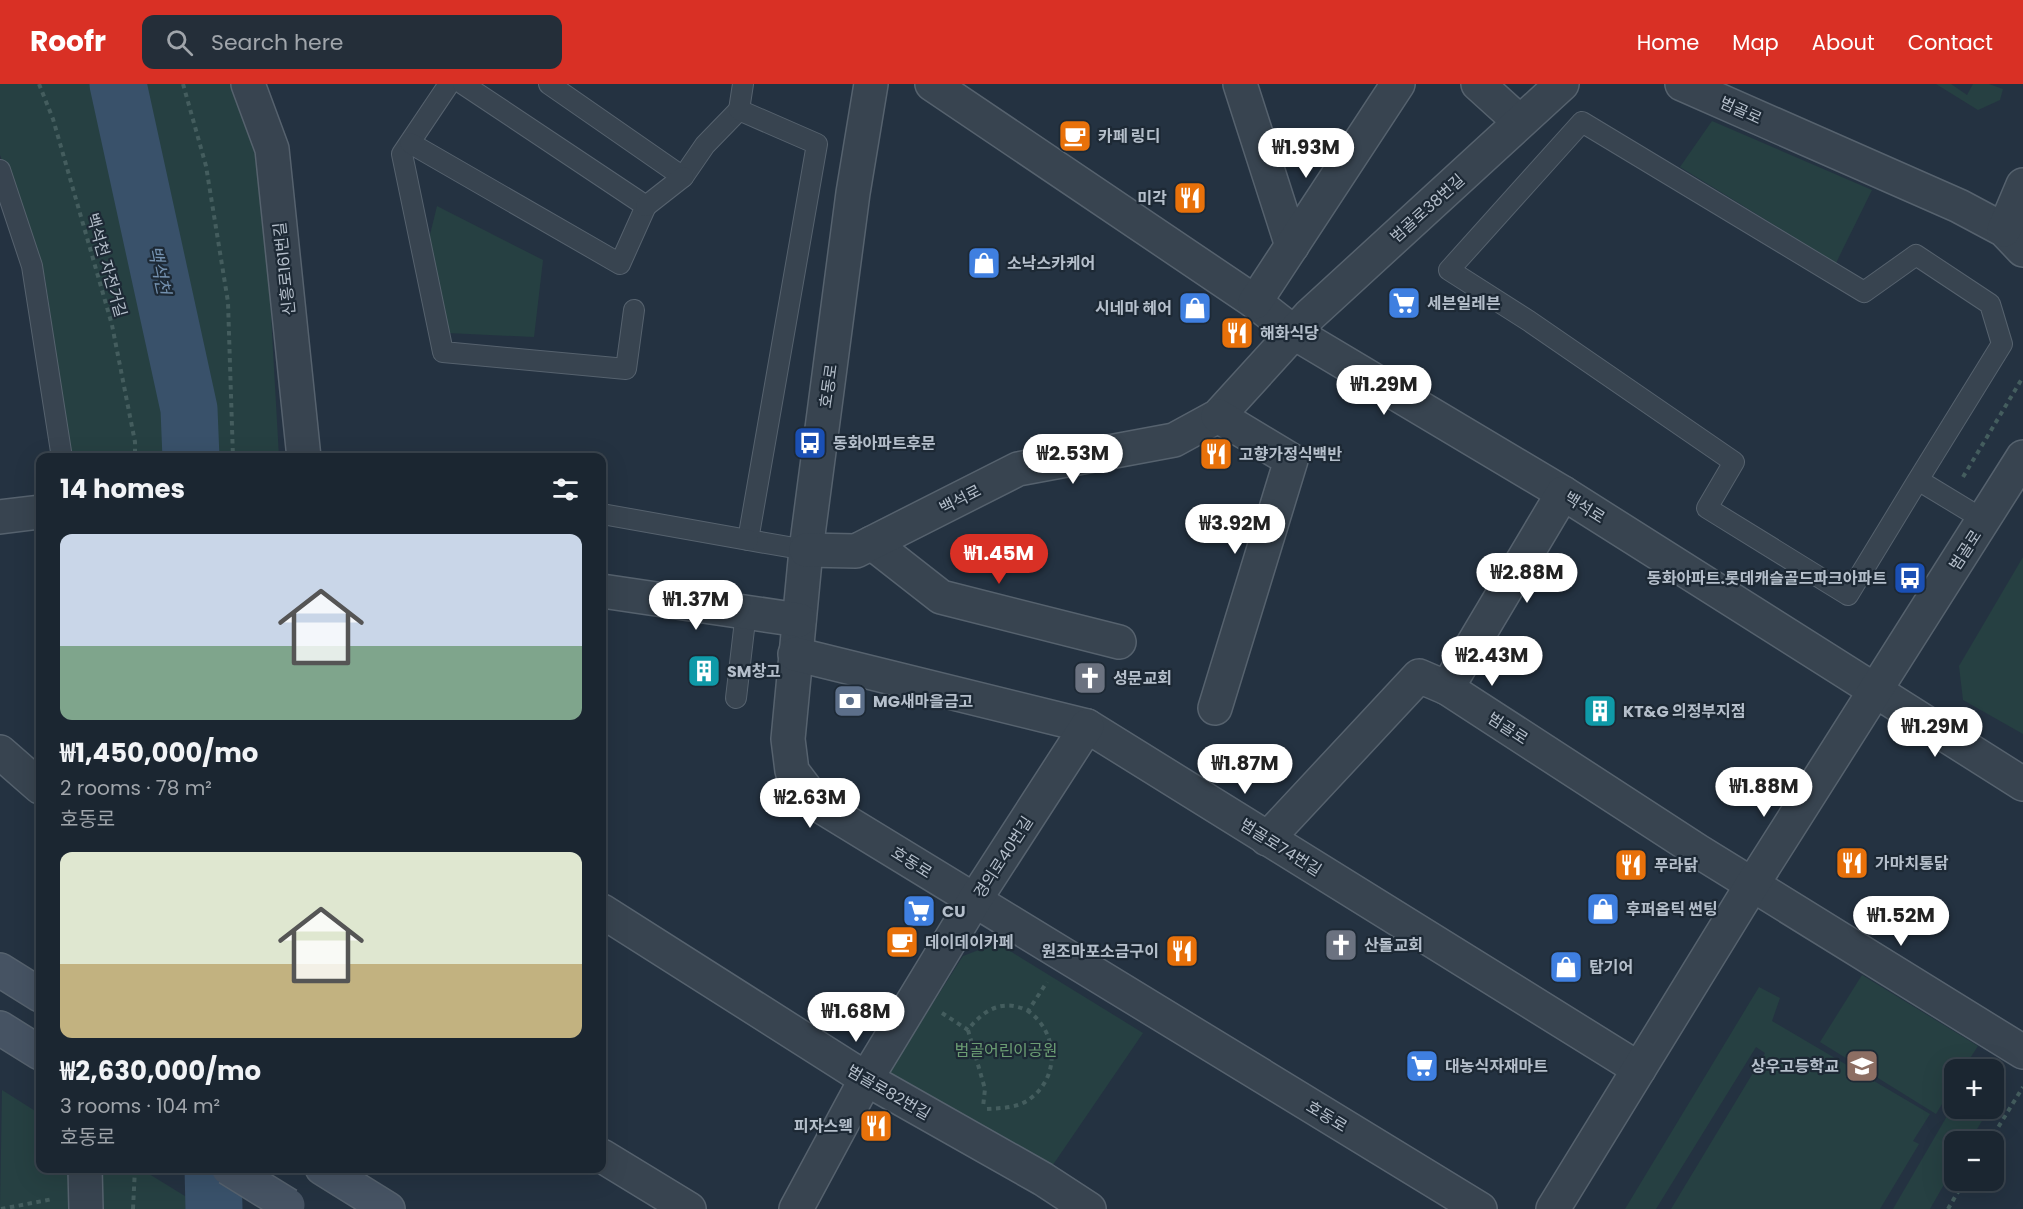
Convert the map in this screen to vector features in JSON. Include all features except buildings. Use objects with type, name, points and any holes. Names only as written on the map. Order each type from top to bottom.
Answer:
[{"type":"street","name":"신흥로161번길","points":[[248,84],[272,149],[303,453]]},
{"type":"street","name":"호동로","points":[[871,84],[853,193],[806,550],[788,739],[792,771],[817,804],[1480,1209]]},
{"type":"street","name":"백석로","points":[[932,84],[1255,302],[1293,332],[1563,493],[2023,784]]},
{"type":"street","points":[[1240,84],[1292,246]]},
{"type":"street","points":[[1255,302],[1398,84]]},
{"type":"street","points":[[1478,84],[1520,122]]},
{"type":"street","name":"범골로38번길","points":[[1293,332],[1562,84]]},
{"type":"street","name":"범골로","points":[[1682,84],[1959,206],[2014,240]]},
{"type":"street","points":[[2014,240],[2023,185]]},
{"type":"street","name":"백석로","points":[[806,550],[856,551],[1018,469],[1174,440],[1218,416],[1293,332]]},
{"type":"street","points":[[1215,708],[1291,460],[1218,416]]},
{"type":"street","name":"범골로","points":[[1553,1209],[1752,885],[2023,457]]},
{"type":"street","points":[[1447,688],[1563,493]]},
{"type":"street","points":[[0,517],[36,512]]},
{"type":"street","points":[[872,543],[941,597],[1119,642]]},
{"type":"street","points":[[606,592],[799,620]]},
{"type":"street","name":"범골로74번길","points":[[795,654],[1088,726],[1639,1069]]},
{"type":"street","name":"범골로","points":[[1267,839],[1419,676],[1447,688],[1752,885],[2023,1052]]},
{"type":"street","name":"경의로40번길","points":[[796,1209],[866,1079],[915,997],[974,901],[1088,726]]},
{"type":"street","points":[[0,752],[36,784]]},
{"type":"street","name":"범골로82번길","points":[[606,914],[866,1079],[1043,1179],[1089,1209]]},
{"type":"street","points":[[0,970],[36,992]]},
{"type":"street","points":[[2,1035],[36,1051]]},
{"type":"street","points":[[606,1158],[689,1209]]},
{"type":"street","points":[[236,1173],[291,1207]]},
{"type":"street","points":[[330,1173],[388,1209]]},
{"type":"lane","points":[[449,84],[402,154],[443,352],[626,369],[634,310]]},
{"type":"lane","points":[[463,84],[646,206]]},
{"type":"lane","points":[[549,84],[683,177]]},
{"type":"lane","points":[[410,143],[620,264],[646,206],[683,177],[705,145],[739,110],[743,84]]},
{"type":"lane","points":[[739,110],[817,144],[748,540]]},
{"type":"lane","points":[[1582,122],[1864,292],[1916,255],[1990,304],[2001,344],[1918,480],[1848,595],[1707,508],[1734,462],[1529,321],[1449,270],[1582,122]]},
{"type":"lane","points":[[0,170],[32,266],[61,453]]},
{"type":"lane","points":[[1918,480],[1984,520]]},
{"type":"lane","points":[[606,515],[806,550]]},
{"type":"lane","points":[[735,698],[746,612]]},
{"type":"path","name":"백석천 자전거길","points":[[39,84],[53,119],[112,325],[135,442],[135,453]]},
{"type":"path","points":[[183,84],[206,166],[228,302],[233,453]]},
{"type":"path","points":[[1951,500],[2023,377]]},
{"type":"path","points":[[1028,1011],[1064,956]]},
{"type":"path","points":[[915,997],[968,1030],[985,1089],[983,1109],[1017,1106],[1031,1098],[1042,1086],[1049,1074],[1052,1057],[1047,1029],[1028,1011],[1016,1005],[991,1009],[983,1012],[968,1030]]},
{"type":"path","points":[[1996,1131],[2023,1087]]},
{"type":"path","points":[[133,1209],[135,1173]]},
{"type":"path","points":[[1,1209],[86,1190]]},
{"type":"path","points":[[1948,1209],[1959,1191]]},
{"type":"green space","points":[[0,84],[233,84],[262,156],[279,453],[70,453],[45,278],[0,155]]},
{"type":"green space","points":[[1936,84],[1951,84],[1967,95],[1973,84],[1989,84],[2003,89],[2000,100],[1978,110]]},
{"type":"green space","points":[[1712,121],[1872,190],[1836,263],[1680,167]]},
{"type":"green space","points":[[437,206],[543,260],[534,337],[448,333],[428,243]]},
{"type":"green space","points":[[2023,557],[2023,734],[1963,700],[1959,666]]},
{"type":"green space","name":"범골어린이공원","points":[[997,943],[1143,1033],[1046,1175],[884,1080],[963,956]]},
{"type":"green space","points":[[1862,975],[1978,1046],[1970,1059],[1944,1059],[1944,1101],[1936,1114],[1820,1042]]},
{"type":"green space","points":[[1759,987],[1780,998],[1772,1021],[1930,1114],[1913,1141],[1919,1144],[1880,1209],[1671,1209],[1765,1053],[1756,1047],[1656,1209],[1625,1209]]},
{"type":"green space","points":[[2,1090],[36,1111],[36,1173],[77,1173],[78,1209],[0,1209]]},
{"type":"green space","points":[[1945,1119],[1983,1119],[1976,1131],[1944,1131],[1944,1184],[1930,1209],[1893,1209]]},
{"type":"green space","points":[[102,1173],[148,1173],[206,1209],[102,1209]]},
{"type":"waterway","name":"백석천","points":[[118,84],[189,409],[191,453]]},
{"type":"waterway","name":"백석천","points":[[213,1173],[214,1209]]},
{"type":"place","name":"카페 링디","points":[[1075,136]]},
{"type":"place","name":"미각","points":[[1190,198]]},
{"type":"place","name":"소낙스카케어","points":[[984,263]]},
{"type":"place","name":"세븐일레븐","points":[[1404,303]]},
{"type":"place","name":"시네마 헤어","points":[[1195,308]]},
{"type":"place","name":"해화식당","points":[[1237,333]]},
{"type":"place","name":"동화아파트후문","points":[[810,443]]},
{"type":"place","name":"고향가정식백반","points":[[1216,454]]},
{"type":"place","name":"동화아파트.롯데캐슬골드파크아파트","points":[[1910,578]]},
{"type":"place","name":"SM창고","points":[[704,671]]},
{"type":"place","name":"성문교회","points":[[1090,678]]},
{"type":"place","name":"MG새마을금고","points":[[850,701]]},
{"type":"place","name":"KT&G 의정부지점","points":[[1600,711]]},
{"type":"place","name":"가마치통닭","points":[[1852,863]]},
{"type":"place","name":"푸라닭","points":[[1631,865]]},
{"type":"place","name":"후퍼옵틱 썬팅","points":[[1603,909]]},
{"type":"place","name":"CU","points":[[919,911]]},
{"type":"place","name":"데이데이카페","points":[[902,942]]},
{"type":"place","name":"산돌교회","points":[[1341,945]]},
{"type":"place","name":"원조마포소금구이","points":[[1182,951]]},
{"type":"place","name":"탑기어","points":[[1566,967]]},
{"type":"place","name":"대농식자재마트","points":[[1422,1066]]},
{"type":"place","name":"상우고등학교","points":[[1862,1066]]},
{"type":"place","name":"피자스웩","points":[[876,1126]]}]
